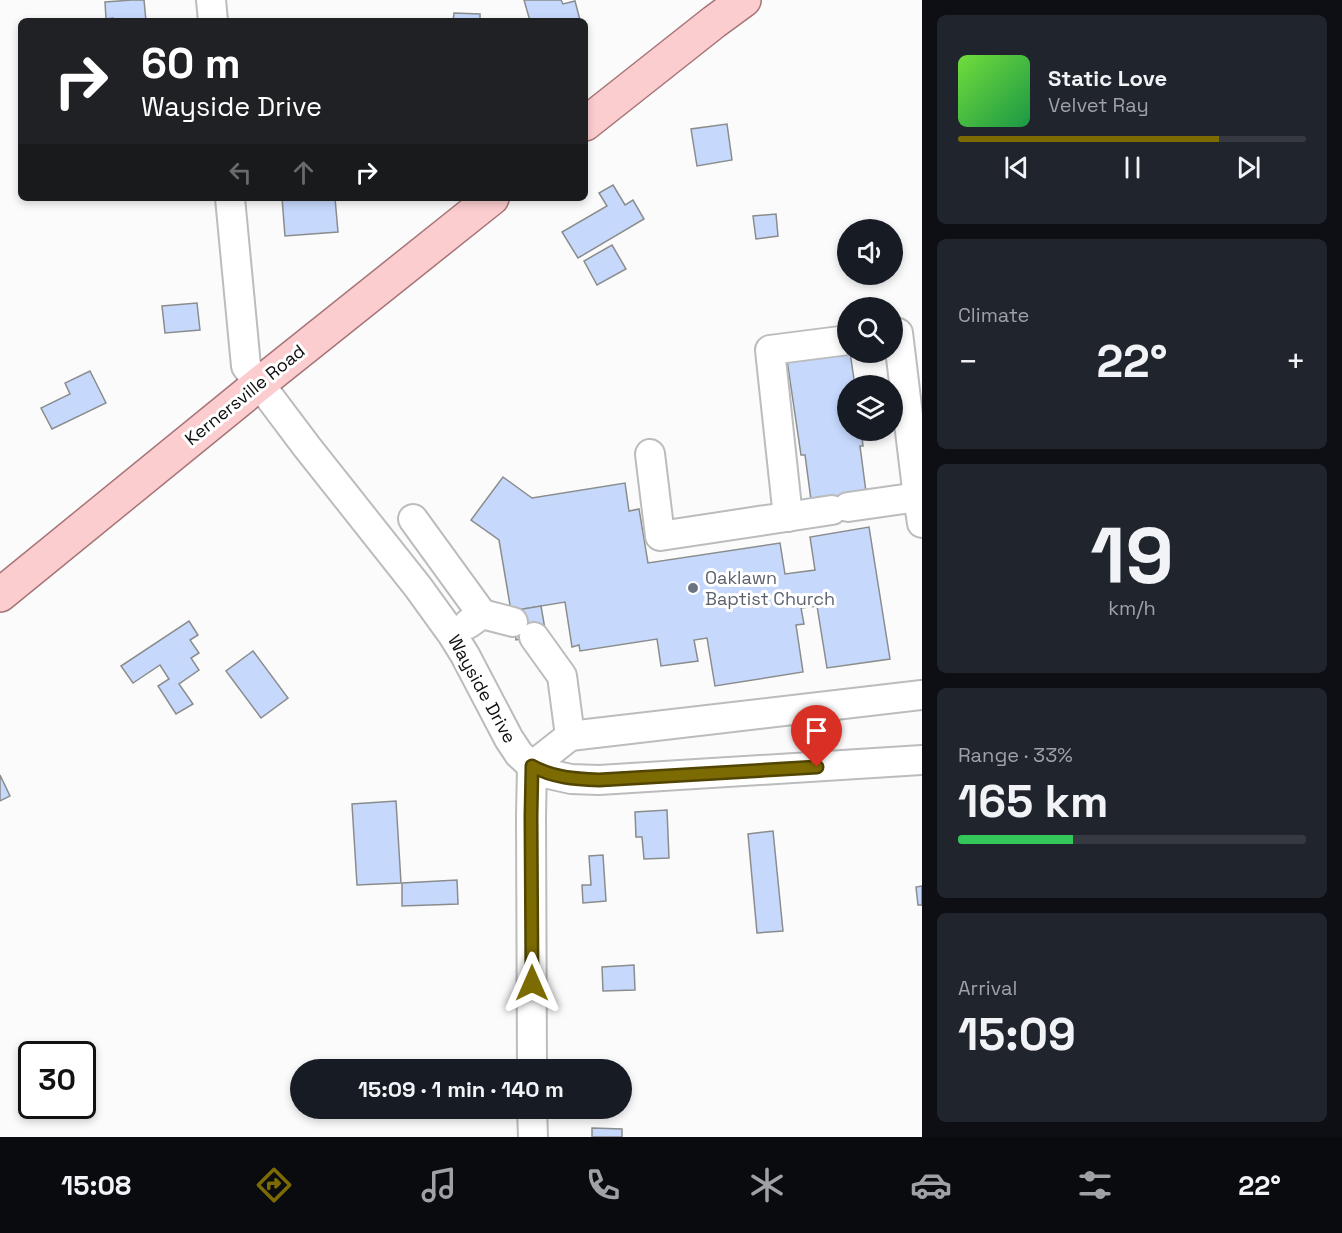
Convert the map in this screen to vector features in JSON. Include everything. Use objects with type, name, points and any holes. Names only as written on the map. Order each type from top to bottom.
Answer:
[{"type":"main road","points":[[588,122],[744,0]]},
{"type":"main road","name":"Kernersville Road","points":[[0,595],[488,201]]},
{"type":"street","points":[[211,0],[213,18]]},
{"type":"street","name":"Wayside Drive","points":[[230,201],[246,366],[452,634],[509,740],[532,766],[544,773],[564,778],[599,780],[922,760]]},
{"type":"street","points":[[788,517],[770,350],[837,341]]},
{"type":"street","points":[[650,454],[660,536],[840,509],[920,510],[902,363]]},
{"type":"street","points":[[413,519],[482,615],[524,629],[562,676],[570,736]]},
{"type":"street","points":[[452,634],[482,615]]},
{"type":"street","points":[[532,1059],[532,766],[570,736],[922,695]]},
{"type":"street","points":[[532,1119],[532,1137]]},
{"type":"building","points":[[144,0],[146,18],[106,18],[105,2]]},
{"type":"building","points":[[524,0],[561,0],[563,4],[575,1],[579,18],[529,18]]},
{"type":"building","points":[[454,13],[480,14],[480,18],[453,18]]},
{"type":"building","points":[[727,124],[732,160],[697,166],[691,129]]},
{"type":"building","points":[[613,185],[625,205],[633,200],[644,219],[578,258],[562,232],[607,206],[599,193]]},
{"type":"building","points":[[282,201],[335,201],[338,232],[285,236]]},
{"type":"building","points":[[776,214],[778,236],[756,239],[753,216]]},
{"type":"building","points":[[612,245],[626,269],[597,285],[584,261]]},
{"type":"building","points":[[197,303],[200,330],[165,333],[162,306]]},
{"type":"building","points":[[837,354],[837,363],[852,363],[853,375],[837,375],[837,441],[862,441],[863,446],[860,446],[866,492],[811,500],[805,455],[801,455],[787,360]]},
{"type":"building","points":[[90,371],[106,403],[52,429],[41,408],[70,394],[65,383]]},
{"type":"building","name":"Oaklawn Baptist Church","points":[[503,477],[532,498],[625,483],[629,511],[639,509],[648,563],[780,543],[785,574],[815,570],[810,537],[869,527],[890,659],[827,668],[817,606],[801,608],[804,624],[796,625],[803,672],[715,686],[707,638],[694,640],[698,661],[661,666],[657,639],[580,651],[579,645],[572,647],[565,602],[511,611],[499,540],[471,520]]},
{"type":"building","points":[[541,606],[546,635],[516,640],[511,611]]},
{"type":"building","points":[[189,621],[198,635],[190,640],[199,653],[191,658],[199,670],[179,684],[193,704],[176,714],[158,686],[169,679],[160,665],[133,683],[121,666]]},
{"type":"building","points":[[253,651],[288,698],[261,718],[226,671]]},
{"type":"building","points":[[0,775],[10,796],[0,801]]},
{"type":"building","points":[[396,801],[401,883],[357,885],[352,804]]},
{"type":"building","points":[[667,810],[669,858],[644,859],[642,837],[636,837],[635,812]]},
{"type":"building","points":[[773,831],[783,931],[757,933],[748,834]]},
{"type":"building","points":[[603,855],[606,901],[583,903],[582,885],[591,885],[589,856]]},
{"type":"building","points":[[457,880],[458,904],[402,906],[402,883]]},
{"type":"building","points":[[922,886],[922,905],[918,905],[916,887]]},
{"type":"building","points":[[634,965],[635,990],[603,991],[602,967]]},
{"type":"building","points":[[592,1128],[622,1129],[622,1137],[592,1137]]},
{"type":"place","name":"Oaklawn Baptist Church","points":[[693,588]]},
{"type":"route","points":[[532,983],[532,766],[544,773],[571,779],[599,780],[817,767]]}]
